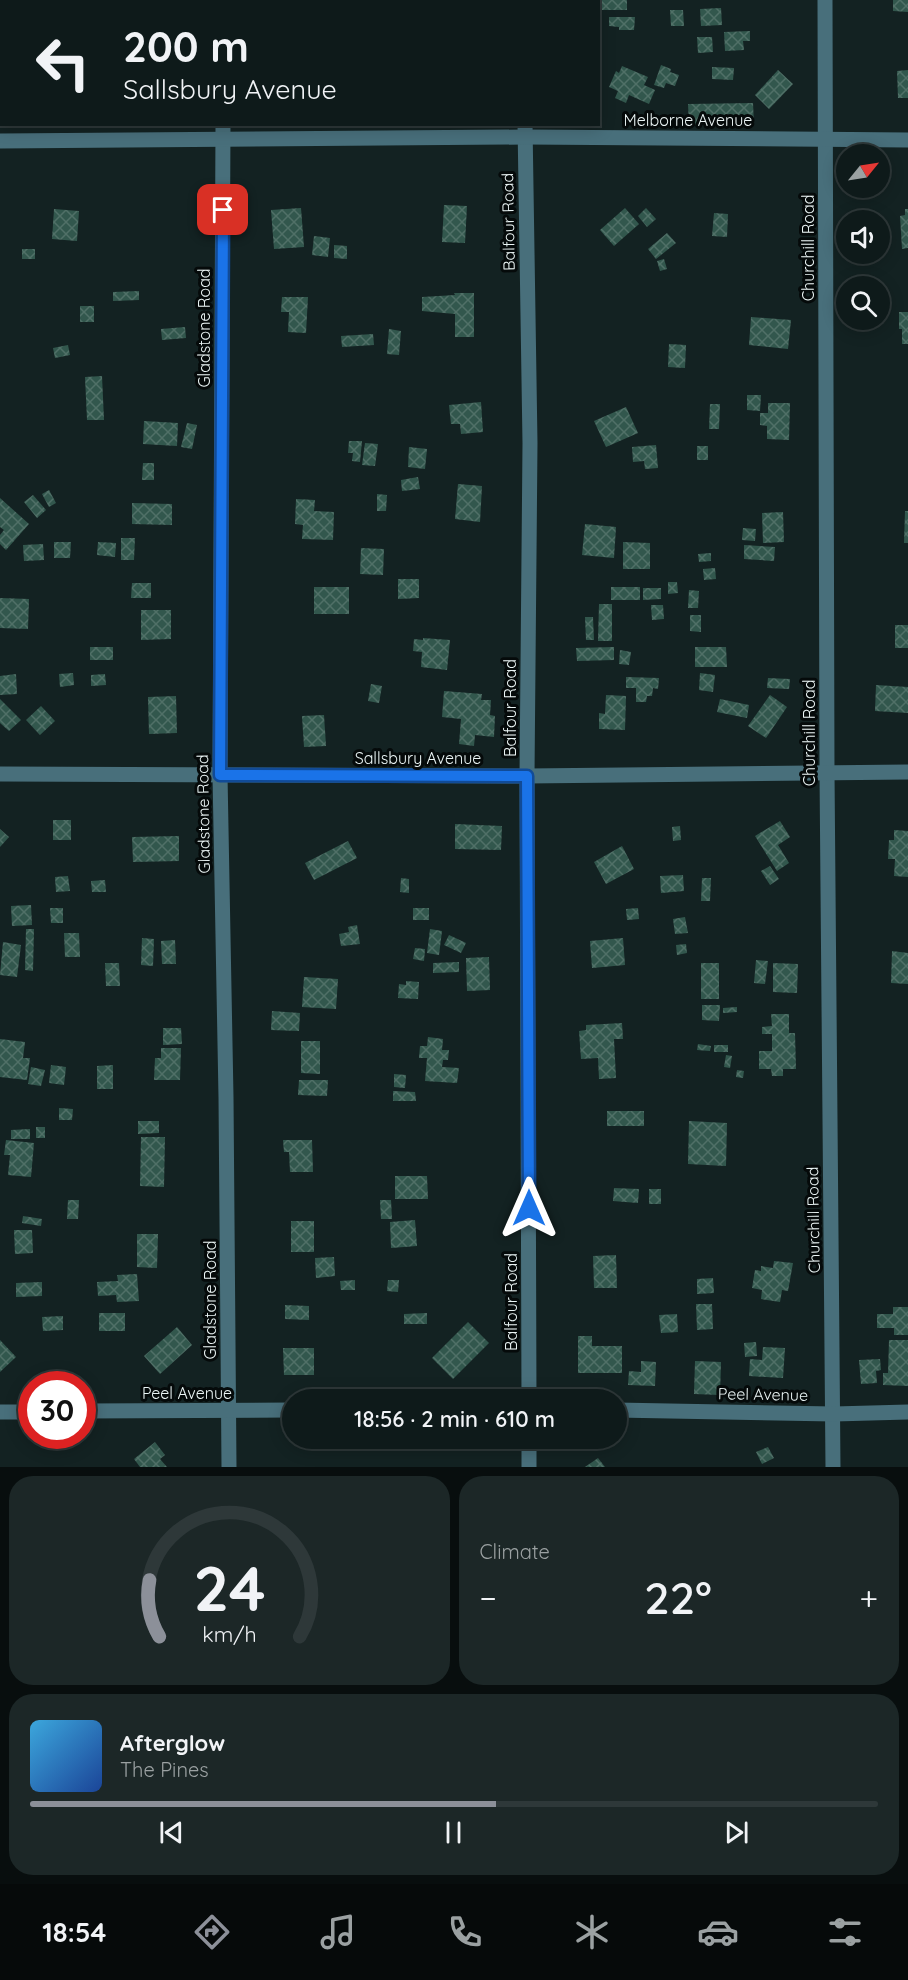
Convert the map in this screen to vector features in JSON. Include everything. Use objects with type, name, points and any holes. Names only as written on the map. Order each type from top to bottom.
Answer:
[{"type":"street","name":"Churchill Road","points":[[825,0],[826,772],[833,1467]]},
{"type":"street","name":"Melborne Avenue","points":[[0,141],[223,132],[525,131],[908,140]]},
{"type":"street","name":"Balfour Road","points":[[525,131],[530,443],[527,776],[529,1389]]},
{"type":"street","name":"Gladstone Road","points":[[223,132],[220,775],[226,1097],[229,1467]]},
{"type":"street","name":"Sallsbury Avenue","points":[[0,774],[527,776],[908,772]]},
{"type":"street","name":"Peel Avenue","points":[[96,1411],[282,1410]]},
{"type":"street","name":"Peel Avenue","points":[[627,1410],[834,1414],[908,1412]]},
{"type":"street","points":[[0,1412],[18,1412]]},
{"type":"street","points":[[529,1449],[529,1467]]},
{"type":"building","points":[[600,0],[627,0],[627,10],[600,10]]},
{"type":"building","points":[[893,0],[908,0],[908,12],[893,11]]},
{"type":"building","points":[[721,8],[722,25],[701,26],[700,9]]},
{"type":"building","points":[[670,10],[683,10],[684,26],[671,26]]},
{"type":"building","points":[[609,17],[635,17],[634,30],[619,30],[619,27],[609,26]]},
{"type":"building","points":[[750,31],[750,41],[743,41],[744,50],[725,51],[724,32]]},
{"type":"building","points":[[697,37],[712,37],[713,52],[698,53]]},
{"type":"building","points":[[661,65],[679,75],[675,86],[666,83],[664,88],[654,85]]},
{"type":"building","points":[[622,66],[648,77],[644,85],[655,90],[649,104],[629,95],[626,103],[615,98],[618,91],[609,87],[616,71],[619,73]]},
{"type":"building","points":[[712,67],[734,68],[733,80],[712,79]]},
{"type":"building","points":[[778,70],[793,84],[769,109],[755,95]]},
{"type":"building","points":[[908,70],[908,98],[898,98],[897,71]]},
{"type":"building","points":[[753,103],[754,124],[689,125],[688,104]]},
{"type":"building","points":[[444,205],[467,206],[465,243],[442,242]]},
{"type":"building","points":[[301,208],[304,247],[274,249],[271,210]]},
{"type":"building","points":[[625,208],[639,224],[614,246],[600,230]]},
{"type":"building","points":[[646,208],[656,219],[647,227],[638,216]]},
{"type":"building","points":[[54,209],[79,211],[77,241],[52,239]]},
{"type":"building","points":[[905,209],[908,209],[908,248],[902,249],[900,216],[905,215]]},
{"type":"building","points":[[714,213],[728,214],[727,237],[712,236]]},
{"type":"building","points":[[667,233],[676,243],[656,259],[648,249]]},
{"type":"building","points":[[314,236],[330,238],[328,257],[312,255]]},
{"type":"building","points":[[334,245],[347,246],[347,259],[334,258]]},
{"type":"building","points":[[22,249],[35,249],[35,259],[22,259]]},
{"type":"building","points":[[664,259],[667,269],[660,271],[657,261]]},
{"type":"building","points":[[139,291],[139,300],[113,301],[113,292]]},
{"type":"building","points":[[454,293],[474,293],[474,337],[455,337],[455,314],[422,311],[422,297],[455,295]]},
{"type":"building","points":[[282,297],[308,297],[306,333],[288,332],[289,312],[281,312]]},
{"type":"building","points":[[80,306],[94,306],[94,322],[80,322]]},
{"type":"building","points":[[899,312],[908,312],[908,344],[902,344]]},
{"type":"building","points":[[751,317],[791,320],[788,349],[749,345]]},
{"type":"building","points":[[185,327],[186,338],[162,340],[161,329]]},
{"type":"building","points":[[389,329],[401,331],[399,355],[387,354]]},
{"type":"building","points":[[373,334],[374,345],[342,347],[341,336]]},
{"type":"building","points":[[669,344],[686,345],[685,368],[668,367]]},
{"type":"building","points":[[68,345],[70,355],[55,358],[53,348]]},
{"type":"building","points":[[102,376],[104,420],[87,420],[85,377]]},
{"type":"building","points":[[747,395],[761,395],[760,411],[747,410]]},
{"type":"building","points":[[481,402],[483,432],[461,434],[460,424],[451,424],[449,405]]},
{"type":"building","points":[[768,403],[790,403],[789,440],[767,439],[767,426],[760,425],[760,413],[768,413]]},
{"type":"building","points":[[710,404],[720,404],[719,429],[709,429]]},
{"type":"building","points":[[626,407],[638,433],[606,447],[594,421]]},
{"type":"building","points":[[144,421],[178,423],[177,446],[143,444]]},
{"type":"building","points":[[187,423],[197,425],[192,449],[181,447]]},
{"type":"building","points":[[349,441],[362,441],[360,462],[352,461],[353,453],[348,453]]},
{"type":"building","points":[[365,443],[378,444],[375,466],[362,465]]},
{"type":"building","points":[[656,445],[658,468],[645,469],[644,461],[633,462],[632,447]]},
{"type":"building","points":[[697,446],[708,446],[708,460],[697,460]]},
{"type":"building","points":[[409,447],[427,449],[425,469],[408,467]]},
{"type":"building","points":[[143,463],[154,463],[154,480],[142,480]]},
{"type":"building","points":[[418,477],[420,489],[402,491],[401,480]]},
{"type":"building","points":[[458,484],[482,486],[480,522],[455,519]]},
{"type":"building","points":[[49,490],[56,503],[49,507],[42,494]]},
{"type":"building","points":[[377,494],[387,495],[386,511],[377,511]]},
{"type":"building","points":[[33,495],[46,510],[37,518],[24,502]]},
{"type":"building","points":[[0,498],[29,524],[6,550],[0,544],[0,535],[4,530],[0,527]]},
{"type":"building","points":[[296,499],[315,500],[314,511],[334,512],[333,540],[302,539],[303,525],[295,524]]},
{"type":"building","points":[[132,503],[172,504],[172,525],[132,524]]},
{"type":"building","points":[[905,511],[908,511],[908,543],[904,543]]},
{"type":"building","points":[[783,512],[784,542],[763,543],[762,513]]},
{"type":"building","points":[[585,524],[616,527],[614,558],[582,555]]},
{"type":"building","points":[[743,528],[756,529],[755,541],[742,540]]},
{"type":"building","points":[[121,538],[135,538],[134,560],[121,560]]},
{"type":"building","points":[[54,542],[71,542],[70,558],[54,558]]},
{"type":"building","points":[[98,542],[116,543],[115,557],[97,555]]},
{"type":"building","points":[[623,542],[650,543],[650,569],[623,569]]},
{"type":"building","points":[[43,544],[44,560],[24,561],[23,545]]},
{"type":"building","points":[[744,545],[775,547],[774,561],[744,559]]},
{"type":"building","points":[[361,548],[384,549],[383,575],[360,574]]},
{"type":"building","points":[[711,553],[711,561],[699,562],[698,554]]},
{"type":"building","points":[[715,568],[716,579],[704,580],[703,569]]},
{"type":"building","points":[[398,579],[419,579],[419,598],[398,599]]},
{"type":"building","points":[[668,582],[677,582],[678,593],[668,594]]},
{"type":"building","points":[[132,583],[151,583],[151,598],[131,598]]},
{"type":"building","points":[[314,587],[349,587],[349,614],[314,614]]},
{"type":"building","points":[[611,587],[640,587],[640,600],[611,600]]},
{"type":"building","points":[[643,588],[661,588],[661,599],[643,600]]},
{"type":"building","points":[[689,590],[699,591],[698,608],[688,608]]},
{"type":"building","points":[[0,598],[29,599],[28,629],[0,628]]},
{"type":"building","points":[[599,604],[612,604],[612,641],[598,641]]},
{"type":"building","points":[[651,605],[663,605],[664,619],[652,620]]},
{"type":"building","points":[[141,610],[171,610],[171,639],[141,640]]},
{"type":"building","points":[[690,615],[701,615],[701,632],[690,631]]},
{"type":"building","points":[[585,617],[593,617],[594,640],[586,640]]},
{"type":"building","points":[[895,625],[908,625],[908,648],[895,648]]},
{"type":"building","points":[[423,638],[450,640],[447,670],[421,667],[422,652],[413,651],[414,639],[423,640]]},
{"type":"building","points":[[90,647],[113,647],[113,660],[90,660]]},
{"type":"building","points":[[614,647],[614,660],[577,661],[576,648]]},
{"type":"building","points":[[695,647],[726,647],[727,667],[695,667]]},
{"type":"building","points":[[620,650],[631,652],[629,665],[619,664]]},
{"type":"building","points":[[73,673],[74,685],[60,687],[59,674]]},
{"type":"building","points":[[700,673],[715,675],[713,692],[699,690]]},
{"type":"building","points":[[16,674],[17,694],[0,695],[0,676]]},
{"type":"building","points":[[105,674],[106,685],[91,686],[91,675]]},
{"type":"building","points":[[626,677],[659,678],[658,689],[653,688],[652,696],[647,696],[646,702],[636,702],[636,688],[626,688]]},
{"type":"building","points":[[768,678],[790,679],[789,689],[767,688]]},
{"type":"building","points":[[371,684],[382,686],[379,703],[368,701]]},
{"type":"building","points":[[876,685],[908,687],[908,713],[875,711]]},
{"type":"building","points":[[444,691],[482,694],[481,700],[491,700],[490,715],[495,716],[494,737],[475,735],[474,746],[459,744],[461,719],[442,717]]},
{"type":"building","points":[[606,695],[626,696],[625,730],[599,729],[599,713],[605,714]]},
{"type":"building","points":[[770,695],[787,707],[766,738],[748,726]]},
{"type":"building","points":[[176,696],[177,733],[149,734],[148,697]]},
{"type":"building","points":[[0,699],[21,720],[9,731],[0,723]]},
{"type":"building","points":[[720,699],[749,705],[747,718],[717,712]]},
{"type":"building","points":[[41,706],[55,721],[40,735],[26,720]]},
{"type":"building","points":[[324,715],[326,746],[304,747],[302,716]]},
{"type":"building","points":[[53,820],[71,820],[71,840],[53,840]]},
{"type":"building","points":[[780,821],[790,837],[778,845],[789,863],[777,871],[755,836]]},
{"type":"building","points":[[455,824],[502,826],[501,850],[455,849]]},
{"type":"building","points":[[680,826],[681,840],[673,841],[672,827]]},
{"type":"building","points":[[0,829],[9,837],[0,847]]},
{"type":"building","points":[[894,830],[908,831],[908,877],[894,876],[895,859],[888,859],[889,840],[894,840]]},
{"type":"building","points":[[179,836],[179,861],[133,862],[132,837]]},
{"type":"building","points":[[348,841],[357,858],[314,880],[305,863]]},
{"type":"building","points":[[622,846],[634,869],[606,884],[594,862]]},
{"type":"building","points":[[770,866],[779,879],[770,885],[761,871]]},
{"type":"building","points":[[683,875],[684,891],[661,893],[660,876]]},
{"type":"building","points":[[68,876],[70,891],[56,892],[55,877]]},
{"type":"building","points":[[401,878],[409,879],[409,893],[400,892]]},
{"type":"building","points":[[702,878],[711,878],[710,901],[701,901]]},
{"type":"building","points":[[105,880],[106,892],[92,892],[91,881]]},
{"type":"building","points":[[31,905],[32,925],[12,926],[11,906]]},
{"type":"building","points":[[50,908],[63,908],[63,923],[51,923]]},
{"type":"building","points":[[413,908],[429,908],[429,920],[413,920]]},
{"type":"building","points":[[638,908],[639,919],[627,920],[626,909]]},
{"type":"building","points":[[685,917],[688,933],[675,934],[673,919]]},
{"type":"building","points":[[357,925],[360,944],[341,946],[339,934],[349,932],[348,927]]},
{"type":"building","points":[[26,929],[34,929],[33,971],[25,970]]},
{"type":"building","points":[[430,929],[442,931],[439,955],[427,953]]},
{"type":"building","points":[[64,933],[79,933],[80,957],[65,957]]},
{"type":"building","points":[[449,935],[466,943],[461,953],[444,945]]},
{"type":"building","points":[[142,938],[154,939],[153,966],[141,965]]},
{"type":"building","points":[[623,938],[625,965],[592,968],[590,941]]},
{"type":"building","points":[[175,940],[176,964],[162,964],[161,941]]},
{"type":"building","points":[[3,942],[21,945],[17,977],[0,975]]},
{"type":"building","points":[[686,944],[687,953],[677,955],[676,945]]},
{"type":"building","points":[[415,948],[425,949],[424,961],[413,959]]},
{"type":"building","points":[[892,951],[908,953],[908,984],[891,983]]},
{"type":"building","points":[[489,957],[490,990],[467,991],[466,958]]},
{"type":"building","points":[[756,960],[768,961],[765,984],[754,983]]},
{"type":"building","points":[[459,962],[459,972],[433,973],[433,963]]},
{"type":"building","points":[[105,963],[119,963],[120,986],[106,986]]},
{"type":"building","points":[[701,963],[719,963],[719,999],[701,999]]},
{"type":"building","points":[[773,963],[798,964],[797,993],[773,992]]},
{"type":"building","points":[[304,977],[338,979],[336,1009],[302,1007]]},
{"type":"building","points":[[406,981],[419,982],[418,999],[398,998],[399,984],[406,985]]},
{"type":"building","points":[[702,1005],[720,1005],[719,1021],[702,1020]]},
{"type":"building","points":[[737,1007],[737,1012],[723,1013],[723,1008]]},
{"type":"building","points":[[272,1011],[300,1013],[299,1031],[271,1030]]},
{"type":"building","points":[[771,1014],[789,1014],[789,1033],[795,1033],[796,1069],[783,1069],[783,1076],[772,1076],[771,1069],[759,1069],[759,1051],[772,1051],[772,1034],[762,1034],[762,1027],[772,1026]]},
{"type":"building","points":[[622,1023],[623,1039],[614,1039],[616,1078],[599,1079],[598,1058],[581,1059],[579,1031],[586,1030],[586,1025]]},
{"type":"building","points":[[163,1028],[181,1028],[182,1044],[163,1045]]},
{"type":"building","points":[[428,1037],[443,1039],[442,1050],[449,1050],[448,1060],[443,1060],[442,1067],[459,1068],[457,1083],[425,1081],[427,1058],[419,1058],[420,1046],[427,1046]]},
{"type":"building","points":[[0,1039],[25,1042],[23,1058],[30,1058],[27,1080],[0,1077]]},
{"type":"building","points":[[301,1041],[320,1041],[320,1074],[301,1073]]},
{"type":"building","points":[[698,1044],[711,1046],[710,1051],[697,1050]]},
{"type":"building","points":[[714,1045],[728,1045],[728,1052],[714,1052]]},
{"type":"building","points":[[161,1048],[181,1048],[180,1080],[154,1080],[155,1058],[161,1058]]},
{"type":"building","points":[[726,1055],[732,1056],[730,1068],[724,1067]]},
{"type":"building","points":[[51,1065],[66,1067],[64,1085],[49,1083]]},
{"type":"building","points":[[113,1065],[113,1089],[97,1089],[97,1066]]},
{"type":"building","points":[[31,1067],[45,1070],[41,1086],[28,1084]]},
{"type":"building","points":[[737,1070],[744,1071],[743,1078],[736,1077]]},
{"type":"building","points":[[394,1074],[406,1075],[405,1088],[394,1087]]},
{"type":"building","points":[[299,1080],[328,1080],[327,1096],[298,1095]]},
{"type":"building","points":[[393,1091],[415,1092],[416,1101],[393,1101]]},
{"type":"building","points":[[59,1108],[73,1109],[72,1120],[59,1120]]},
{"type":"building","points":[[607,1111],[644,1111],[644,1126],[607,1126]]},
{"type":"building","points":[[138,1121],[159,1121],[159,1133],[138,1134]]},
{"type":"building","points":[[689,1121],[727,1123],[726,1166],[688,1164]]},
{"type":"building","points":[[36,1127],[45,1127],[45,1138],[36,1138]]},
{"type":"building","points":[[30,1129],[30,1139],[11,1139],[11,1130]]},
{"type":"building","points":[[141,1137],[165,1137],[164,1187],[140,1186]]},
{"type":"building","points":[[6,1140],[34,1143],[31,1177],[8,1175],[10,1155],[4,1155]]},
{"type":"building","points":[[283,1140],[312,1140],[313,1172],[290,1172],[289,1152],[284,1152]]},
{"type":"building","points":[[395,1176],[427,1176],[428,1199],[395,1199]]},
{"type":"building","points":[[614,1188],[639,1189],[638,1203],[613,1201]]},
{"type":"building","points":[[649,1189],[661,1189],[661,1204],[649,1204]]},
{"type":"building","points":[[68,1200],[79,1200],[78,1219],[67,1219]]},
{"type":"building","points":[[380,1200],[391,1200],[392,1219],[381,1219]]},
{"type":"building","points":[[23,1216],[42,1219],[41,1226],[22,1223]]},
{"type":"building","points":[[415,1220],[417,1246],[391,1248],[390,1222]]},
{"type":"building","points":[[291,1221],[314,1221],[314,1252],[291,1252]]},
{"type":"building","points":[[14,1230],[32,1230],[33,1253],[15,1254]]},
{"type":"building","points":[[137,1234],[158,1234],[157,1268],[137,1267]]},
{"type":"building","points":[[616,1255],[617,1288],[594,1288],[593,1256]]},
{"type":"building","points":[[334,1257],[335,1276],[316,1278],[315,1258]]},
{"type":"building","points":[[774,1261],[793,1263],[788,1291],[782,1290],[780,1302],[761,1299],[762,1290],[752,1288],[755,1270],[761,1271],[761,1266],[773,1268]]},
{"type":"building","points":[[137,1274],[139,1301],[117,1302],[116,1295],[98,1296],[97,1282],[118,1281],[117,1275]]},
{"type":"building","points":[[713,1278],[714,1293],[697,1294],[697,1279]]},
{"type":"building","points":[[355,1280],[355,1290],[341,1290],[340,1281]]},
{"type":"building","points":[[388,1280],[399,1280],[398,1292],[387,1291]]},
{"type":"building","points":[[42,1282],[42,1296],[16,1297],[16,1283]]},
{"type":"building","points":[[696,1304],[712,1304],[713,1329],[697,1330]]},
{"type":"building","points":[[285,1305],[309,1306],[309,1320],[285,1319]]},
{"type":"building","points":[[893,1307],[908,1307],[908,1335],[894,1335],[894,1328],[877,1328],[877,1314],[893,1314]]},
{"type":"building","points":[[99,1313],[125,1313],[125,1331],[99,1331]]},
{"type":"building","points":[[427,1313],[427,1324],[404,1324],[404,1314]]},
{"type":"building","points":[[677,1314],[678,1332],[661,1333],[659,1315]]},
{"type":"building","points":[[63,1316],[63,1330],[43,1331],[42,1317]]},
{"type":"building","points":[[468,1322],[489,1343],[453,1379],[432,1358]]},
{"type":"building","points":[[177,1327],[192,1345],[160,1374],[144,1356]]},
{"type":"building","points":[[578,1336],[592,1336],[592,1346],[622,1346],[622,1373],[578,1373]]},
{"type":"building","points":[[0,1340],[16,1357],[0,1372]]},
{"type":"building","points":[[889,1340],[908,1340],[908,1386],[883,1385],[883,1373],[888,1373]]},
{"type":"building","points":[[756,1342],[757,1356],[745,1357],[744,1343]]},
{"type":"building","points":[[763,1347],[785,1348],[783,1378],[749,1376],[750,1359],[762,1360]]},
{"type":"building","points":[[283,1348],[314,1348],[314,1375],[284,1375]]},
{"type":"building","points":[[880,1359],[881,1370],[876,1371],[877,1383],[861,1384],[859,1360]]},
{"type":"building","points":[[641,1361],[656,1362],[655,1386],[628,1385],[629,1371],[641,1372]]},
{"type":"building","points":[[695,1361],[721,1362],[720,1395],[694,1394]]},
{"type":"building","points":[[155,1442],[165,1455],[160,1459],[167,1467],[140,1467],[134,1459]]},
{"type":"building","points":[[768,1447],[774,1458],[762,1464],[756,1452]]},
{"type":"building","points":[[598,1458],[605,1467],[585,1467]]},
{"type":"route","points":[[223,210],[220,775],[527,776],[529,1208]]}]
